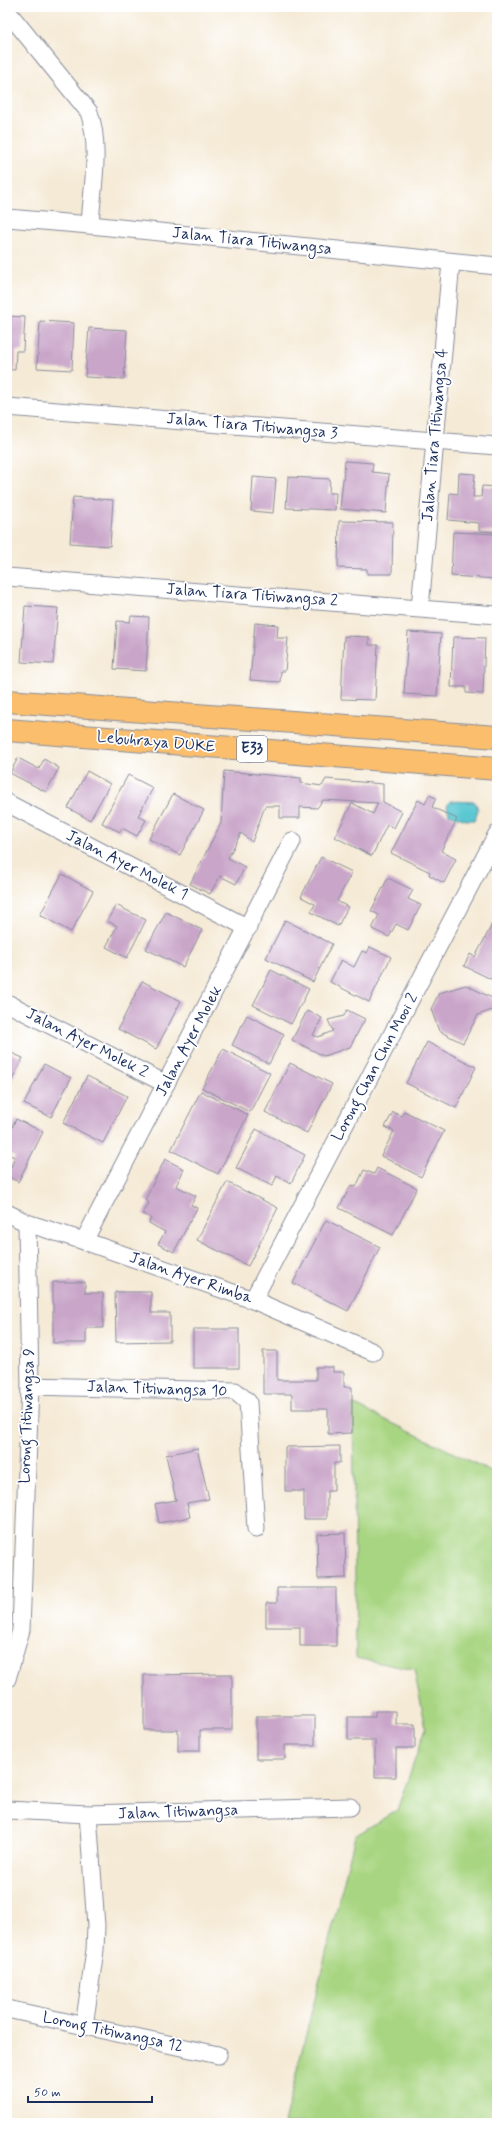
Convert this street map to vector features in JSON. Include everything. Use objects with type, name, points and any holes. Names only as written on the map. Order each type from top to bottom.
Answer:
[{"type":"highway","name":"Lebuhraya DUKE","points":[[7,701],[497,737]]},
{"type":"highway","name":"Lebuhraya DUKE","points":[[7,730],[497,769]]},
{"type":"street","points":[[7,11],[88,112],[94,129],[95,149],[90,225]]},
{"type":"street","name":"Jalan Tiara Titiwangsa","points":[[7,218],[497,266]]},
{"type":"street","name":"Jalan Tiara Titiwangsa 4","points":[[420,608],[451,262]]},
{"type":"street","name":"Jalan Tiara Titiwangsa 3","points":[[7,407],[497,446]]},
{"type":"street","name":"Jalan Tiara Titiwangsa 2","points":[[7,577],[497,615]]},
{"type":"street","name":"Jalan Ayer Molek 1","points":[[7,803],[248,928]]},
{"type":"street","name":"Lorong Chan Chin Mooi 2","points":[[253,1300],[497,834]]},
{"type":"street","name":"Jalan Ayer Molek","points":[[84,1240],[248,928],[292,841]]},
{"type":"street","name":"Jalan Ayer Molek 2","points":[[7,1003],[166,1084]]},
{"type":"street","name":"Jalan Ayer Rimba","points":[[7,1213],[27,1223],[84,1240],[253,1300],[373,1352]]},
{"type":"street","name":"Lorong Titiwangsa 9","points":[[7,1679],[21,1630],[30,1386],[27,1223]]},
{"type":"street","name":"Jalan Titiwangsa 10","points":[[30,1386],[235,1391],[248,1402],[256,1530]]},
{"type":"street","name":"Jalan Titiwangsa","points":[[7,1810],[88,1814],[350,1807]]},
{"type":"street","points":[[84,2026],[95,1950],[96,1926],[88,1814]]},
{"type":"street","name":"Lorong Titiwangsa 12","points":[[7,2009],[218,2055]]},
{"type":"green space","points":[[353,1404],[497,1474],[497,2123],[284,2123],[355,1836],[397,1810],[426,1728],[414,1670],[356,1658]]},
{"type":"water","points":[[450,801],[475,802],[478,809],[475,820],[466,820],[449,814],[447,806]]},
{"type":"building","points":[[7,316],[25,317],[23,351],[16,351],[15,370],[7,369]]},
{"type":"building","points":[[40,321],[74,323],[72,370],[37,368]]},
{"type":"building","points":[[89,328],[127,330],[124,379],[85,377]]},
{"type":"building","points":[[345,461],[373,463],[372,472],[389,474],[386,513],[340,509]]},
{"type":"building","points":[[459,473],[475,474],[473,497],[481,497],[482,486],[497,487],[497,532],[479,531],[479,523],[448,520],[450,493],[458,494]]},
{"type":"building","points":[[253,477],[276,479],[273,513],[251,511]]},
{"type":"building","points":[[288,477],[330,479],[329,493],[336,493],[335,510],[286,508]]},
{"type":"building","points":[[73,497],[113,500],[110,546],[70,543]]},
{"type":"building","points":[[339,521],[393,522],[392,574],[367,574],[367,569],[338,568]]},
{"type":"building","points":[[453,532],[497,534],[497,579],[451,576]]},
{"type":"building","points":[[25,606],[58,608],[53,664],[21,662]]},
{"type":"building","points":[[131,616],[149,617],[146,671],[114,669],[117,621],[130,622]]},
{"type":"building","points":[[255,623],[278,625],[277,638],[288,638],[285,671],[281,671],[280,682],[250,680]]},
{"type":"building","points":[[408,632],[441,634],[437,696],[404,694]]},
{"type":"building","points":[[344,636],[369,637],[369,645],[378,645],[375,700],[341,699]]},
{"type":"building","points":[[453,637],[485,638],[483,694],[466,693],[466,687],[451,687]]},
{"type":"building","points":[[18,758],[39,769],[44,759],[59,768],[46,792],[10,773]]},
{"type":"building","points":[[87,771],[110,784],[90,820],[68,808]]},
{"type":"building","points":[[224,771],[301,778],[301,783],[322,786],[326,779],[383,784],[383,802],[402,812],[394,828],[387,825],[372,856],[335,837],[352,803],[373,814],[378,803],[323,800],[317,808],[300,807],[300,818],[280,818],[280,806],[265,806],[252,842],[241,833],[228,858],[245,867],[236,884],[220,876],[210,894],[190,884],[221,823]]},
{"type":"building","points":[[128,775],[153,788],[138,816],[146,820],[137,836],[122,828],[120,832],[102,823]]},
{"type":"building","points":[[173,794],[204,810],[180,855],[149,839]]},
{"type":"building","points":[[429,795],[436,798],[432,807],[457,819],[441,851],[456,859],[444,883],[429,875],[430,872],[391,853],[418,800],[425,804]]},
{"type":"building","points":[[321,857],[352,872],[337,901],[348,907],[338,926],[311,912],[315,904],[301,897]]},
{"type":"building","points":[[62,874],[93,891],[71,932],[40,915]]},
{"type":"building","points":[[388,878],[413,890],[408,899],[421,905],[408,930],[396,924],[389,937],[372,929],[379,915],[371,911]]},
{"type":"building","points":[[116,905],[146,920],[127,958],[106,947],[117,926],[107,921]]},
{"type":"building","points":[[166,912],[202,930],[183,967],[146,949]]},
{"type":"building","points":[[285,920],[332,944],[313,982],[266,958]]},
{"type":"building","points":[[493,923],[497,926],[497,982],[464,966],[470,954],[475,957]]},
{"type":"building","points":[[370,947],[391,957],[369,1002],[330,982],[341,960],[354,967],[362,951],[367,953]]},
{"type":"building","points":[[271,970],[309,989],[291,1024],[253,1005]]},
{"type":"building","points":[[142,981],[181,1001],[156,1049],[118,1029]]},
{"type":"building","points":[[466,985],[492,998],[495,1009],[478,1015],[463,1043],[439,1031],[431,1009],[439,993]]},
{"type":"building","points":[[347,1010],[365,1019],[350,1047],[324,1056],[292,1040],[307,1011],[322,1018],[313,1035],[318,1037],[333,1031],[328,1020],[344,1016]]},
{"type":"building","points":[[247,1015],[284,1034],[269,1064],[232,1045]]},
{"type":"building","points":[[427,1042],[476,1067],[456,1108],[406,1083]]},
{"type":"building","points":[[223,1049],[270,1073],[250,1112],[202,1088]]},
{"type":"building","points":[[7,1051],[23,1058],[7,1089]]},
{"type":"building","points":[[290,1063],[332,1084],[307,1133],[265,1112]]},
{"type":"building","points":[[44,1064],[71,1078],[51,1117],[24,1104]]},
{"type":"building","points":[[87,1076],[127,1096],[103,1143],[63,1123]]},
{"type":"building","points":[[201,1091],[248,1115],[218,1174],[171,1150]]},
{"type":"building","points":[[404,1111],[444,1131],[421,1177],[381,1156],[394,1131],[385,1127],[393,1112],[402,1116]]},
{"type":"building","points":[[16,1119],[43,1132],[18,1182],[7,1176],[15,1157],[7,1154],[7,1128],[11,1130]]},
{"type":"building","points":[[256,1129],[305,1155],[291,1183],[277,1176],[272,1186],[236,1168]]},
{"type":"building","points":[[165,1159],[184,1169],[176,1186],[196,1196],[191,1205],[197,1208],[174,1252],[158,1244],[165,1232],[149,1223],[151,1218],[143,1214],[149,1203],[145,1200]]},
{"type":"building","points":[[377,1168],[417,1188],[393,1235],[339,1208],[351,1185],[356,1187],[364,1170],[374,1174]]},
{"type":"building","points":[[227,1182],[278,1208],[248,1266],[197,1240]]},
{"type":"building","points":[[326,1220],[380,1247],[348,1311],[293,1283]]},
{"type":"building","points":[[53,1282],[85,1282],[85,1293],[103,1293],[103,1328],[86,1328],[86,1343],[53,1343]]},
{"type":"building","points":[[115,1292],[151,1292],[151,1313],[170,1313],[170,1341],[116,1342]]},
{"type":"building","points":[[193,1329],[239,1329],[239,1368],[193,1368]]},
{"type":"building","points":[[263,1351],[277,1351],[277,1380],[316,1380],[316,1367],[333,1367],[333,1372],[344,1372],[344,1387],[352,1387],[352,1433],[328,1434],[328,1409],[292,1409],[292,1394],[263,1394]]},
{"type":"building","points":[[340,1446],[340,1463],[334,1463],[334,1491],[327,1491],[327,1519],[304,1519],[304,1491],[285,1491],[285,1447]]},
{"type":"building","points":[[197,1448],[209,1499],[187,1503],[190,1517],[159,1523],[155,1504],[176,1500],[166,1455]]},
{"type":"building","points":[[345,1533],[346,1578],[318,1579],[317,1534]]},
{"type":"building","points":[[277,1588],[336,1588],[336,1646],[300,1646],[300,1627],[266,1627],[266,1603],[277,1603]]},
{"type":"building","points":[[232,1674],[232,1730],[200,1730],[200,1751],[178,1751],[178,1730],[144,1730],[144,1675]]},
{"type":"building","points":[[375,1711],[396,1711],[396,1724],[415,1724],[415,1748],[396,1748],[396,1777],[375,1777],[375,1740],[348,1740],[348,1717],[375,1717]]},
{"type":"building","points":[[256,1716],[315,1716],[315,1745],[285,1745],[285,1759],[256,1759]]}]
